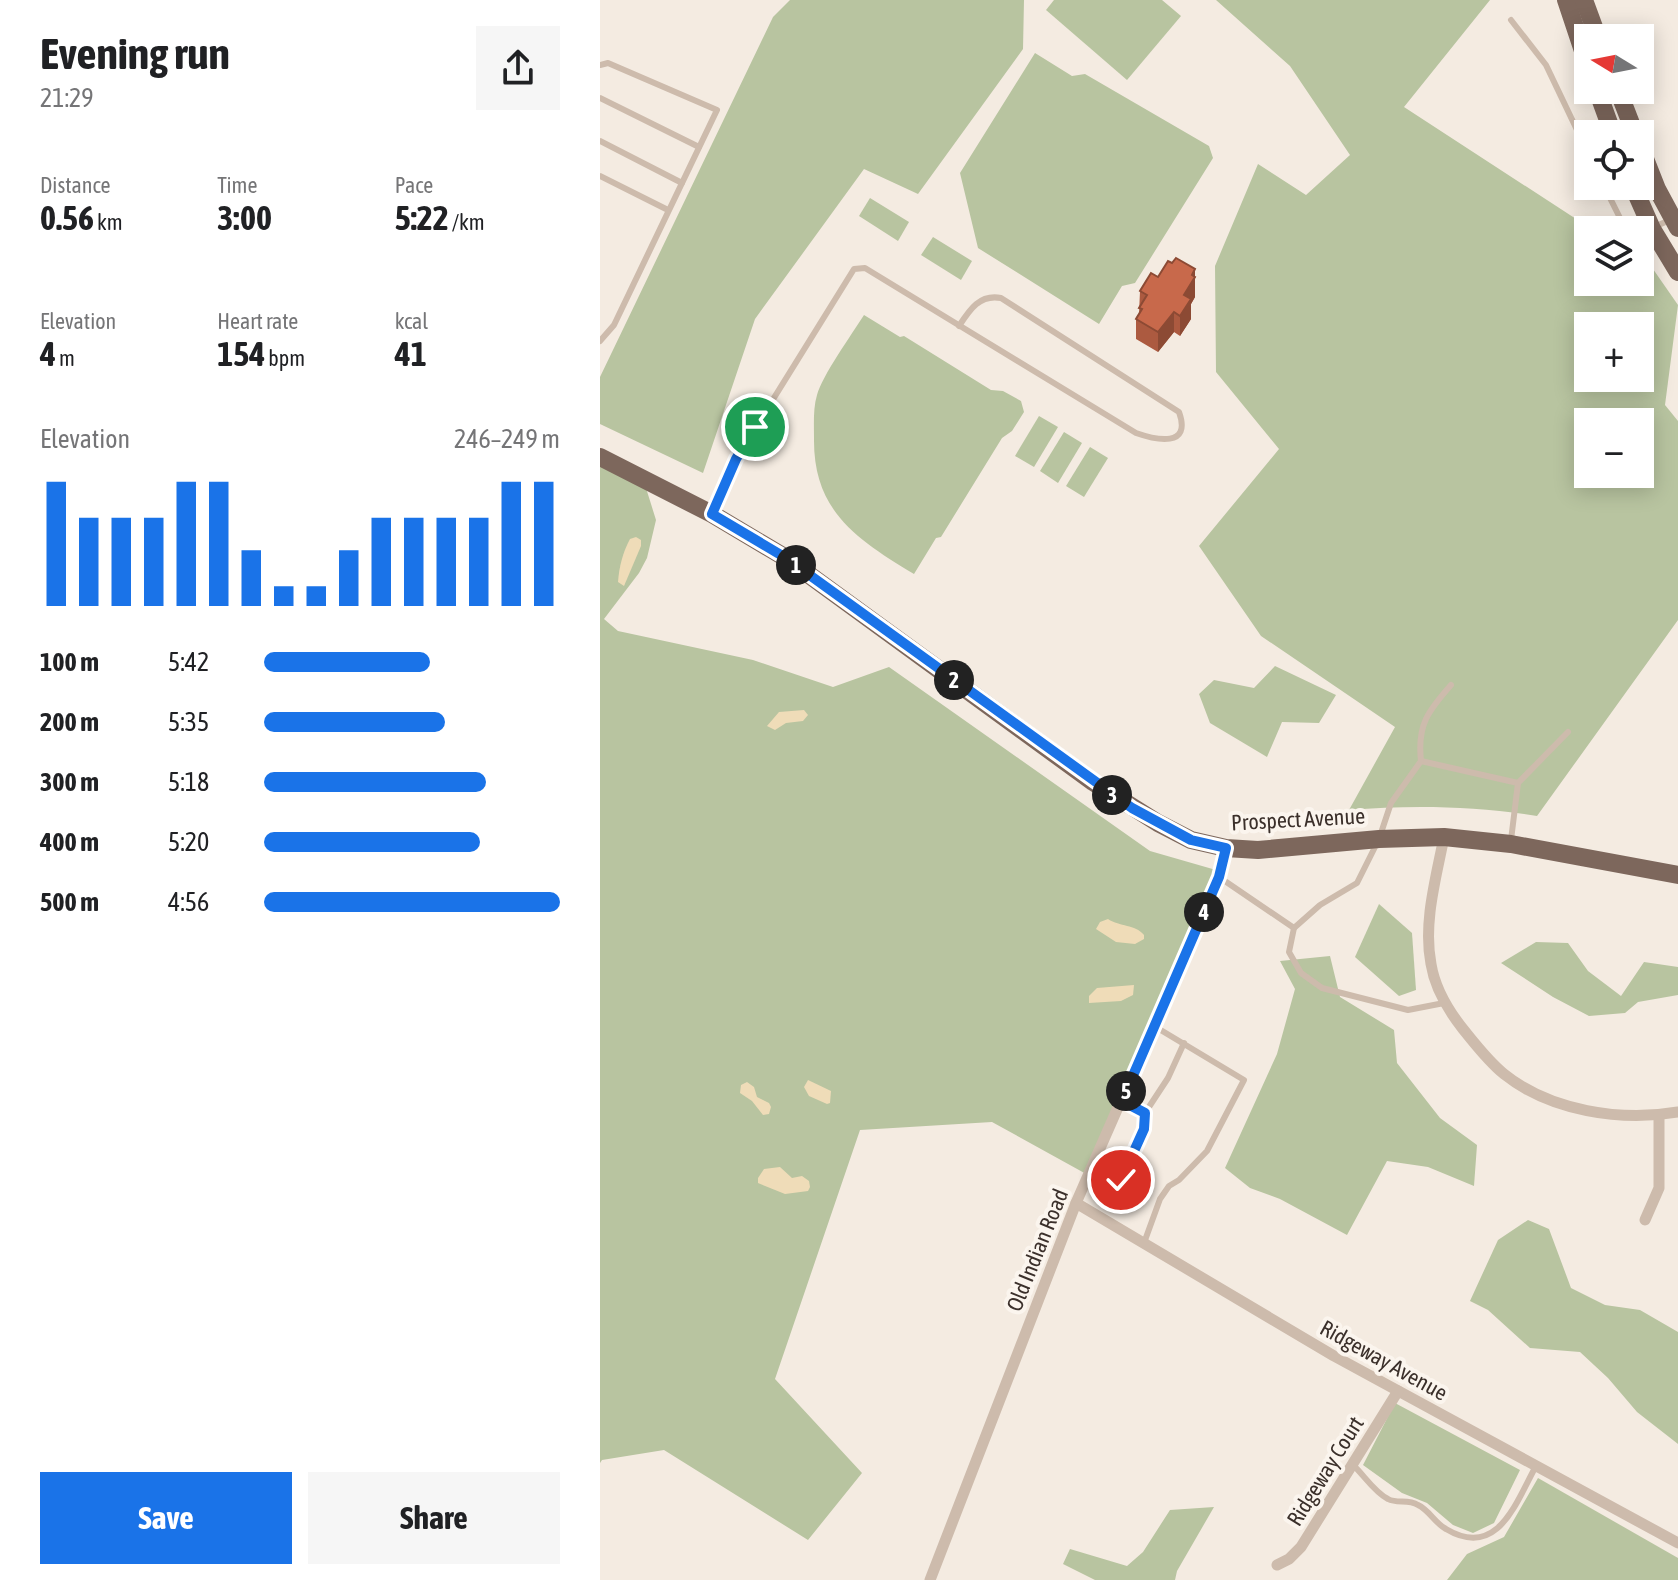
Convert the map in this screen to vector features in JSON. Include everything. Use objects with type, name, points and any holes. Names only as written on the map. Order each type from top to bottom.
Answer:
[{"type":"main road","points":[[1566,0],[1574,24]]},
{"type":"main road","points":[[1584,0],[1593,24]]},
{"type":"main road","points":[[1654,181],[1675,223]]},
{"type":"main road","points":[[1654,241],[1678,272]]},
{"type":"main road","name":"Prospect Avenue","points":[[600,457],[712,514],[786,558],[1132,808],[1191,840],[1226,848],[1283,848],[1379,839],[1444,837],[1511,844],[1678,875]]},
{"type":"street","points":[[1444,837],[1432,905],[1428,946],[1431,965],[1444,1003],[1489,1061],[1526,1089],[1554,1102],[1631,1116],[1678,1112]]},
{"type":"street","name":"Old Indian Road","points":[[930,1580],[1076,1203],[1219,877],[1226,848]]},
{"type":"street","points":[[1645,1220],[1659,1188],[1659,1116]]},
{"type":"street","name":"Ridgeway Avenue","points":[[1076,1203],[1398,1391],[1678,1543]]},
{"type":"street","name":"Ridgeway Court","points":[[1277,1565],[1301,1547],[1398,1391]]},
{"type":"lane","points":[[1511,20],[1546,65],[1574,124]]},
{"type":"lane","points":[[600,65],[608,63],[717,110],[614,325],[600,341]]},
{"type":"lane","points":[[600,98],[699,147]]},
{"type":"lane","points":[[600,141],[682,183]]},
{"type":"lane","points":[[600,176],[668,210]]},
{"type":"lane","points":[[1654,229],[1675,223]]},
{"type":"lane","points":[[712,514],[736,459],[854,269],[865,268],[959,326],[1136,433],[1174,439],[1181,428],[1181,416],[1168,404],[1001,298],[990,296],[982,299],[959,326]]},
{"type":"lane","points":[[1444,1003],[1408,1010],[1322,988],[1301,973],[1289,952],[1294,928],[1320,905],[1357,883],[1379,839],[1391,803],[1421,761],[1418,740],[1421,727],[1432,706],[1451,685]]},
{"type":"lane","points":[[1511,844],[1518,783],[1568,732]]},
{"type":"lane","points":[[1421,761],[1518,783]]},
{"type":"lane","points":[[1219,877],[1294,928]]},
{"type":"lane","points":[[1144,1245],[1160,1199],[1169,1186],[1207,1151],[1244,1080],[1154,1026]]},
{"type":"lane","points":[[1090,1173],[1112,1182],[1121,1180],[1144,1129],[1145,1113],[1168,1078],[1184,1043]]},
{"type":"lane","points":[[1122,1101],[1145,1113]]},
{"type":"lane","points":[[1353,1465],[1386,1499],[1418,1505],[1442,1527],[1466,1537],[1489,1535],[1506,1521],[1536,1466]]},
{"type":"green space","points":[[790,0],[1024,0],[1023,49],[918,194],[864,169],[755,319],[703,473],[600,424],[600,377],[773,17]]},
{"type":"green space","points":[[1054,0],[1162,0],[1181,16],[1127,80],[1046,10]]},
{"type":"green space","points":[[1216,0],[1490,0],[1404,107],[1574,218],[1574,296],[1654,296],[1654,270],[1678,305],[1665,405],[1678,421],[1678,620],[1537,816],[1443,807],[1349,810],[1395,727],[1261,636],[1199,546],[1279,449],[1216,372],[1215,266],[1258,164],[1306,195],[1350,155],[1290,66]]},
{"type":"green space","points":[[1035,53],[1072,76],[1085,74],[1209,146],[1213,158],[1135,283],[1122,286],[1099,324],[978,248],[960,173]]},
{"type":"green space","points":[[870,198],[909,222],[898,241],[859,216]]},
{"type":"green space","points":[[933,237],[972,261],[961,280],[921,255]]},
{"type":"green space","points":[[864,315],[991,390],[1003,391],[1021,401],[1024,412],[1012,431],[1002,438],[941,537],[936,538],[914,574],[857,536],[843,521],[830,505],[821,486],[816,464],[814,422],[817,395],[831,366]]},
{"type":"green space","points":[[1039,416],[1058,427],[1034,467],[1015,456]]},
{"type":"green space","points":[[1064,432],[1082,443],[1058,483],[1040,471]]},
{"type":"green space","points":[[1090,447],[1108,458],[1084,497],[1066,486]]},
{"type":"green space","points":[[600,466],[646,488],[656,520],[647,558],[604,619],[618,631],[753,660],[833,687],[889,667],[1150,851],[1216,870],[1088,1175],[992,1122],[860,1130],[775,1379],[862,1473],[808,1540],[664,1450],[602,1460],[600,1463]]},
{"type":"green space","points":[[1275,666],[1336,695],[1319,723],[1282,722],[1267,757],[1210,723],[1199,694],[1214,680],[1254,688]]},
{"type":"green space","points":[[1379,904],[1412,933],[1416,990],[1399,996],[1355,957]]},
{"type":"green space","points":[[1536,942],[1568,943],[1588,971],[1621,996],[1644,962],[1678,967],[1678,995],[1638,1002],[1625,1013],[1589,1016],[1501,963]]},
{"type":"green space","points":[[1330,956],[1340,997],[1394,1030],[1397,1063],[1440,1118],[1477,1145],[1474,1186],[1428,1167],[1387,1161],[1347,1235],[1280,1199],[1250,1188],[1225,1168],[1277,1054],[1295,989],[1280,961]]},
{"type":"green space","points":[[1528,1220],[1549,1229],[1571,1288],[1605,1305],[1640,1310],[1678,1332],[1678,1444],[1637,1412],[1580,1352],[1530,1348],[1488,1310],[1470,1301],[1498,1240]]},
{"type":"green space","points":[[1395,1403],[1520,1470],[1494,1523],[1473,1533],[1453,1525],[1427,1503],[1402,1493],[1363,1465]]},
{"type":"green space","points":[[1538,1478],[1678,1558],[1678,1580],[1447,1580],[1467,1554],[1504,1537]]},
{"type":"green space","points":[[1214,1507],[1177,1571],[1175,1580],[1095,1580],[1063,1564],[1070,1549],[1127,1566],[1143,1552],[1170,1510]]},
{"type":"sand","points":[[636,537],[641,540],[641,546],[624,586],[618,582],[620,565],[630,539]]},
{"type":"sand","points":[[804,710],[808,715],[803,721],[786,723],[775,730],[767,726],[779,712]]},
{"type":"sand","points":[[1108,919],[1136,929],[1144,935],[1144,939],[1135,944],[1116,942],[1096,929],[1100,922]]},
{"type":"sand","points":[[1134,985],[1133,995],[1121,1001],[1089,1003],[1089,996],[1097,988]]},
{"type":"sand","points":[[808,1080],[831,1091],[830,1103],[809,1096],[804,1087]]},
{"type":"sand","points":[[747,1082],[754,1087],[757,1097],[769,1103],[769,1114],[763,1115],[752,1101],[740,1093],[741,1085]]},
{"type":"sand","points":[[780,1167],[792,1178],[802,1176],[809,1181],[808,1191],[785,1194],[758,1183],[764,1169]]},
{"type":"building","points":[[1176,258],[1195,269],[1192,275],[1195,277],[1184,295],[1191,299],[1180,316],[1174,312],[1158,332],[1136,319],[1147,295],[1140,291],[1151,273],[1158,277],[1168,261],[1172,263]]},
{"type":"route","points":[[755,427],[736,459],[712,514],[786,558],[1132,808],[1191,840],[1226,848],[1219,877],[1122,1101],[1145,1113],[1144,1129],[1121,1180]]}]
